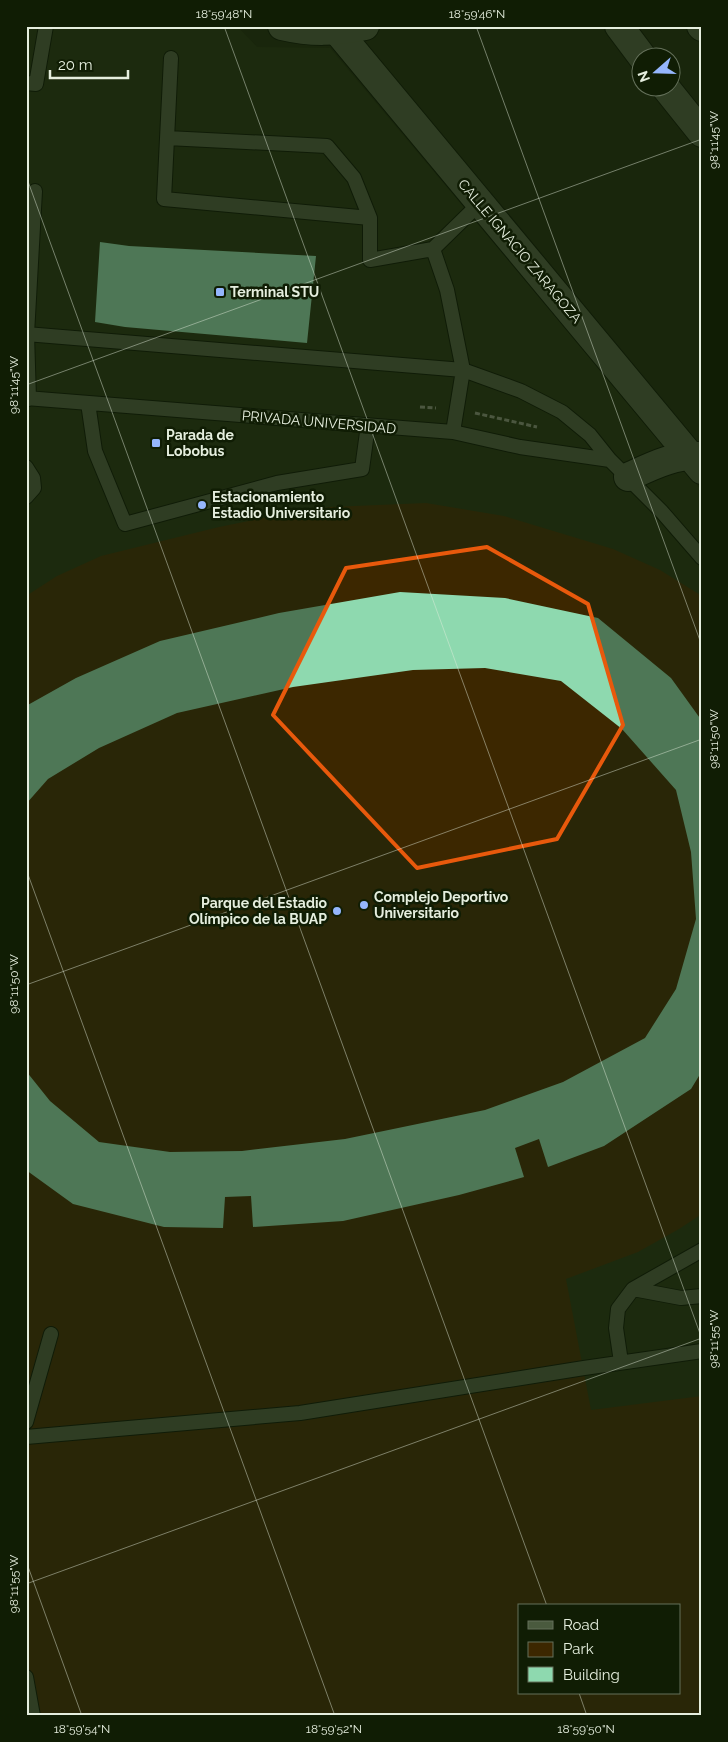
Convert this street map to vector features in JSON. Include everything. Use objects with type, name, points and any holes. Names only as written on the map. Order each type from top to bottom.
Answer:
[{"type":"street","points":[[282,26],[301,31],[338,32],[365,26]]},
{"type":"street","points":[[619,26],[636,48]]},
{"type":"street","name":"CALLE IGNACIO ZARAGOZA","points":[[338,32],[698,460]]},
{"type":"street","points":[[674,98],[702,133]]},
{"type":"street","points":[[619,468],[663,462],[698,460]]},
{"type":"lane","points":[[26,83],[36,84],[46,28]]},
{"type":"lane","points":[[171,58],[164,200],[370,218]]},
{"type":"lane","points":[[167,138],[327,146],[354,178],[370,218],[370,260],[433,248],[480,203]]},
{"type":"lane","points":[[28,398],[27,334],[35,191]]},
{"type":"lane","points":[[433,248],[446,290],[463,370],[453,432]]},
{"type":"lane","points":[[27,334],[463,370],[521,391],[562,412],[590,435],[702,558]]},
{"type":"lane","name":"PRIVADA UNIVERSIDAD","points":[[28,398],[453,432],[619,468]]},
{"type":"lane","points":[[88,403],[95,451],[125,524],[277,483],[362,469],[368,426]]},
{"type":"lane","points":[[26,467],[33,478],[34,488],[26,497]]},
{"type":"lane","points":[[622,1362],[616,1328],[618,1309],[633,1290],[702,1250]]},
{"type":"lane","points":[[633,1290],[681,1298],[702,1296]]},
{"type":"lane","points":[[26,1422],[51,1334]]},
{"type":"lane","points":[[26,1437],[300,1413],[702,1351]]},
{"type":"lane","points":[[26,1677],[34,1716]]},
{"type":"highlighted area","points":[[487,547],[588,604],[623,725],[557,839],[417,868],[273,715],[346,568]]},
{"type":"shaded area","name":"Complejo Deportivo Universitario","points":[[26,26],[237,26],[257,47],[330,48],[702,491],[702,1716],[26,1716]]},
{"type":"green space","name":"Complejo Deportivo Universitario","points":[[426,503],[504,516],[613,549],[660,570],[702,596],[702,1214],[638,1252],[566,1279],[591,1410],[702,1396],[702,1716],[26,1716],[26,596],[57,576],[101,556],[219,527],[330,507]]},
{"type":"building","name":"Terminal STU","points":[[100,242],[129,246],[316,256],[307,343],[125,327],[95,322]]},
{"type":"building","points":[[400,592],[505,598],[598,618],[671,678],[702,721],[702,1071],[691,1089],[604,1146],[548,1167],[539,1139],[515,1148],[524,1177],[459,1195],[343,1221],[253,1227],[251,1196],[225,1197],[223,1228],[164,1227],[73,1204],[26,1170],[26,1071],[50,1101],[99,1142],[170,1152],[242,1151],[345,1139],[485,1110],[563,1082],[645,1038],[676,989],[696,919],[691,852],[676,790],[622,729],[561,681],[485,668],[413,670],[293,687],[177,713],[99,748],[48,779],[26,804],[26,706],[76,678],[160,641],[279,613]]},
{"type":"place","name":"Terminal STU","points":[[220,292]]},
{"type":"place","name":"Parada de Lobobus","points":[[156,443]]},
{"type":"place","name":"Estacionamiento Estadio Universitario","points":[[202,505]]},
{"type":"place","name":"Complejo Deportivo Universitario","points":[[364,905]]},
{"type":"place","name":"Parque del Estadio Olímpico de la BUAP","points":[[337,911]]}]
